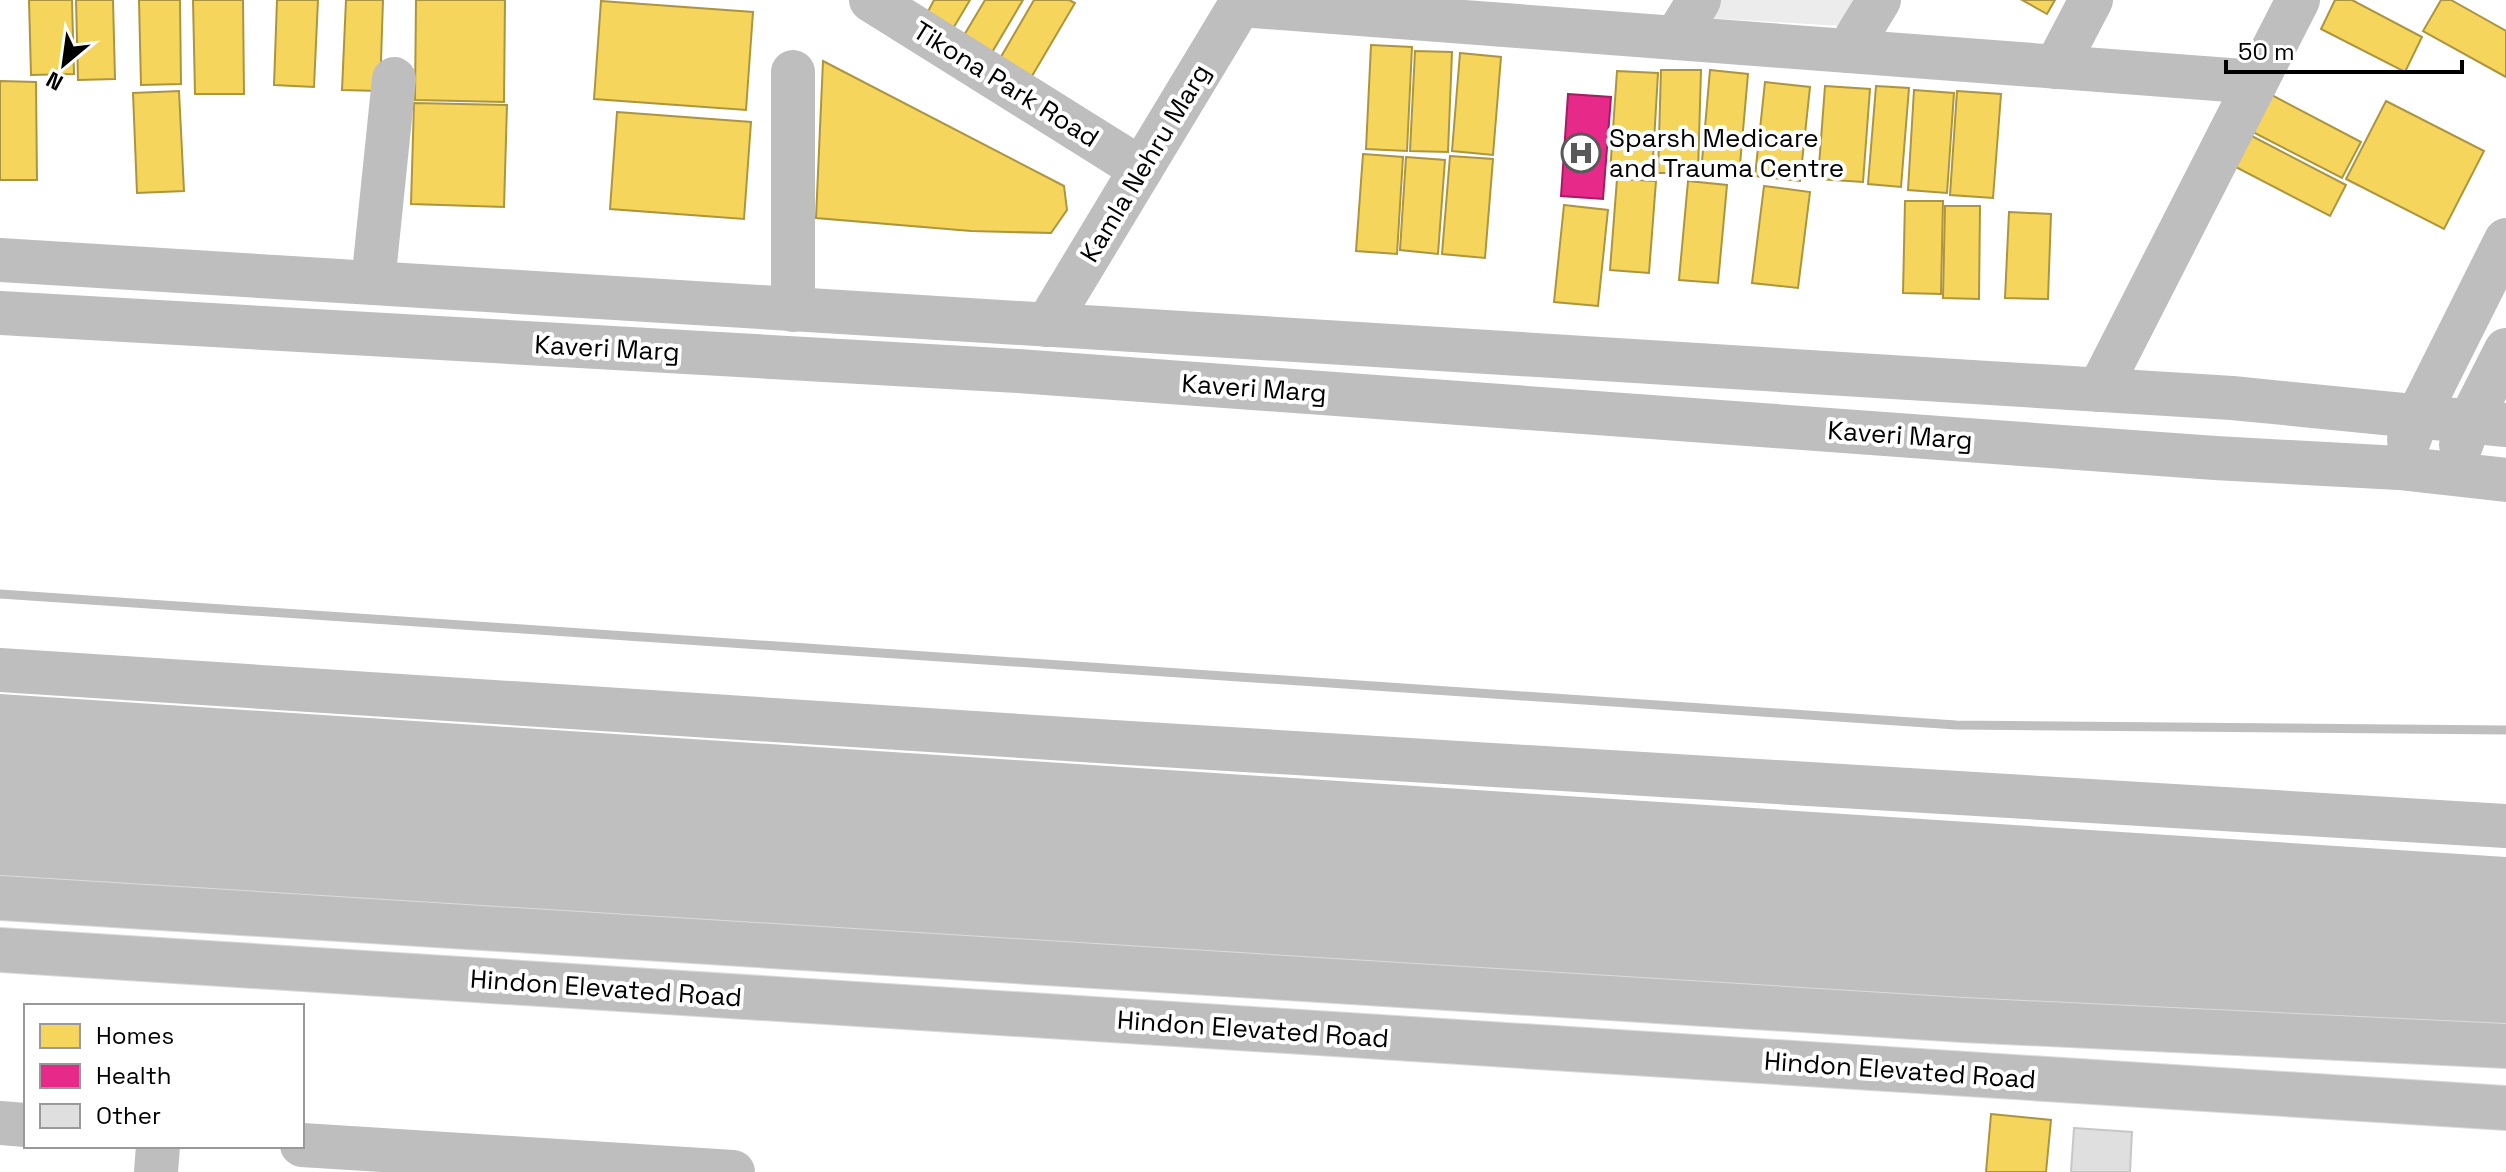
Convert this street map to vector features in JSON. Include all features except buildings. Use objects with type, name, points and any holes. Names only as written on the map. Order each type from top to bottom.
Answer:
[{"type":"main road","name":"Tikona Park Road","points":[[871,0],[1141,169]]},
{"type":"main road","points":[[1676,38],[1699,0]]},
{"type":"main road","points":[[1848,51],[1879,0]]},
{"type":"main road","points":[[2056,67],[2091,0]]},
{"type":"main road","points":[[2099,390],[2298,0]]},
{"type":"main road","name":"Kamla Nehru Marg","points":[[1047,325],[1242,3]]},
{"type":"main road","points":[[1242,3],[1468,11],[1676,38],[2256,82]]},
{"type":"main road","points":[[793,72],[793,310]]},
{"type":"main road","points":[[373,283],[394,79]]},
{"type":"main road","points":[[2399,468],[2418,416],[2506,240]]},
{"type":"main road","name":"Kaveri Marg","points":[[0,260],[2232,398],[2488,423]]},
{"type":"main road","name":"Kaveri Marg","points":[[0,313],[1018,371],[2215,458],[2399,468],[2506,480]]},
{"type":"main road","points":[[2449,475],[2488,423],[2506,350]]},
{"type":"main road","points":[[0,670],[1144,744],[2506,826]]},
{"type":"main road","name":"Hindon Elevated Road","points":[[0,898],[1963,1020],[2506,1046]]},
{"type":"main road","name":"Hindon Elevated Road","points":[[0,950],[2506,1108]]},
{"type":"main road","points":[[0,1123],[24,1125]]},
{"type":"main road","points":[[304,1145],[660,1170],[733,1172]]},
{"type":"main road","points":[[156,1172],[158,1148]]},
{"type":"main road","points":[[298,1172],[301,1148]]},
{"type":"shaded area","points":[[1718,0],[1857,0],[1842,26],[1707,18]]},
{"type":"shaded area","points":[[0,694],[2506,857],[2506,1058],[0,893]]},
{"type":"waterway","points":[[0,594],[1956,725],[2506,730]]},
{"type":"place","name":"Sparsh Medicare and Trauma Centre","points":[[1581,153]]}]
